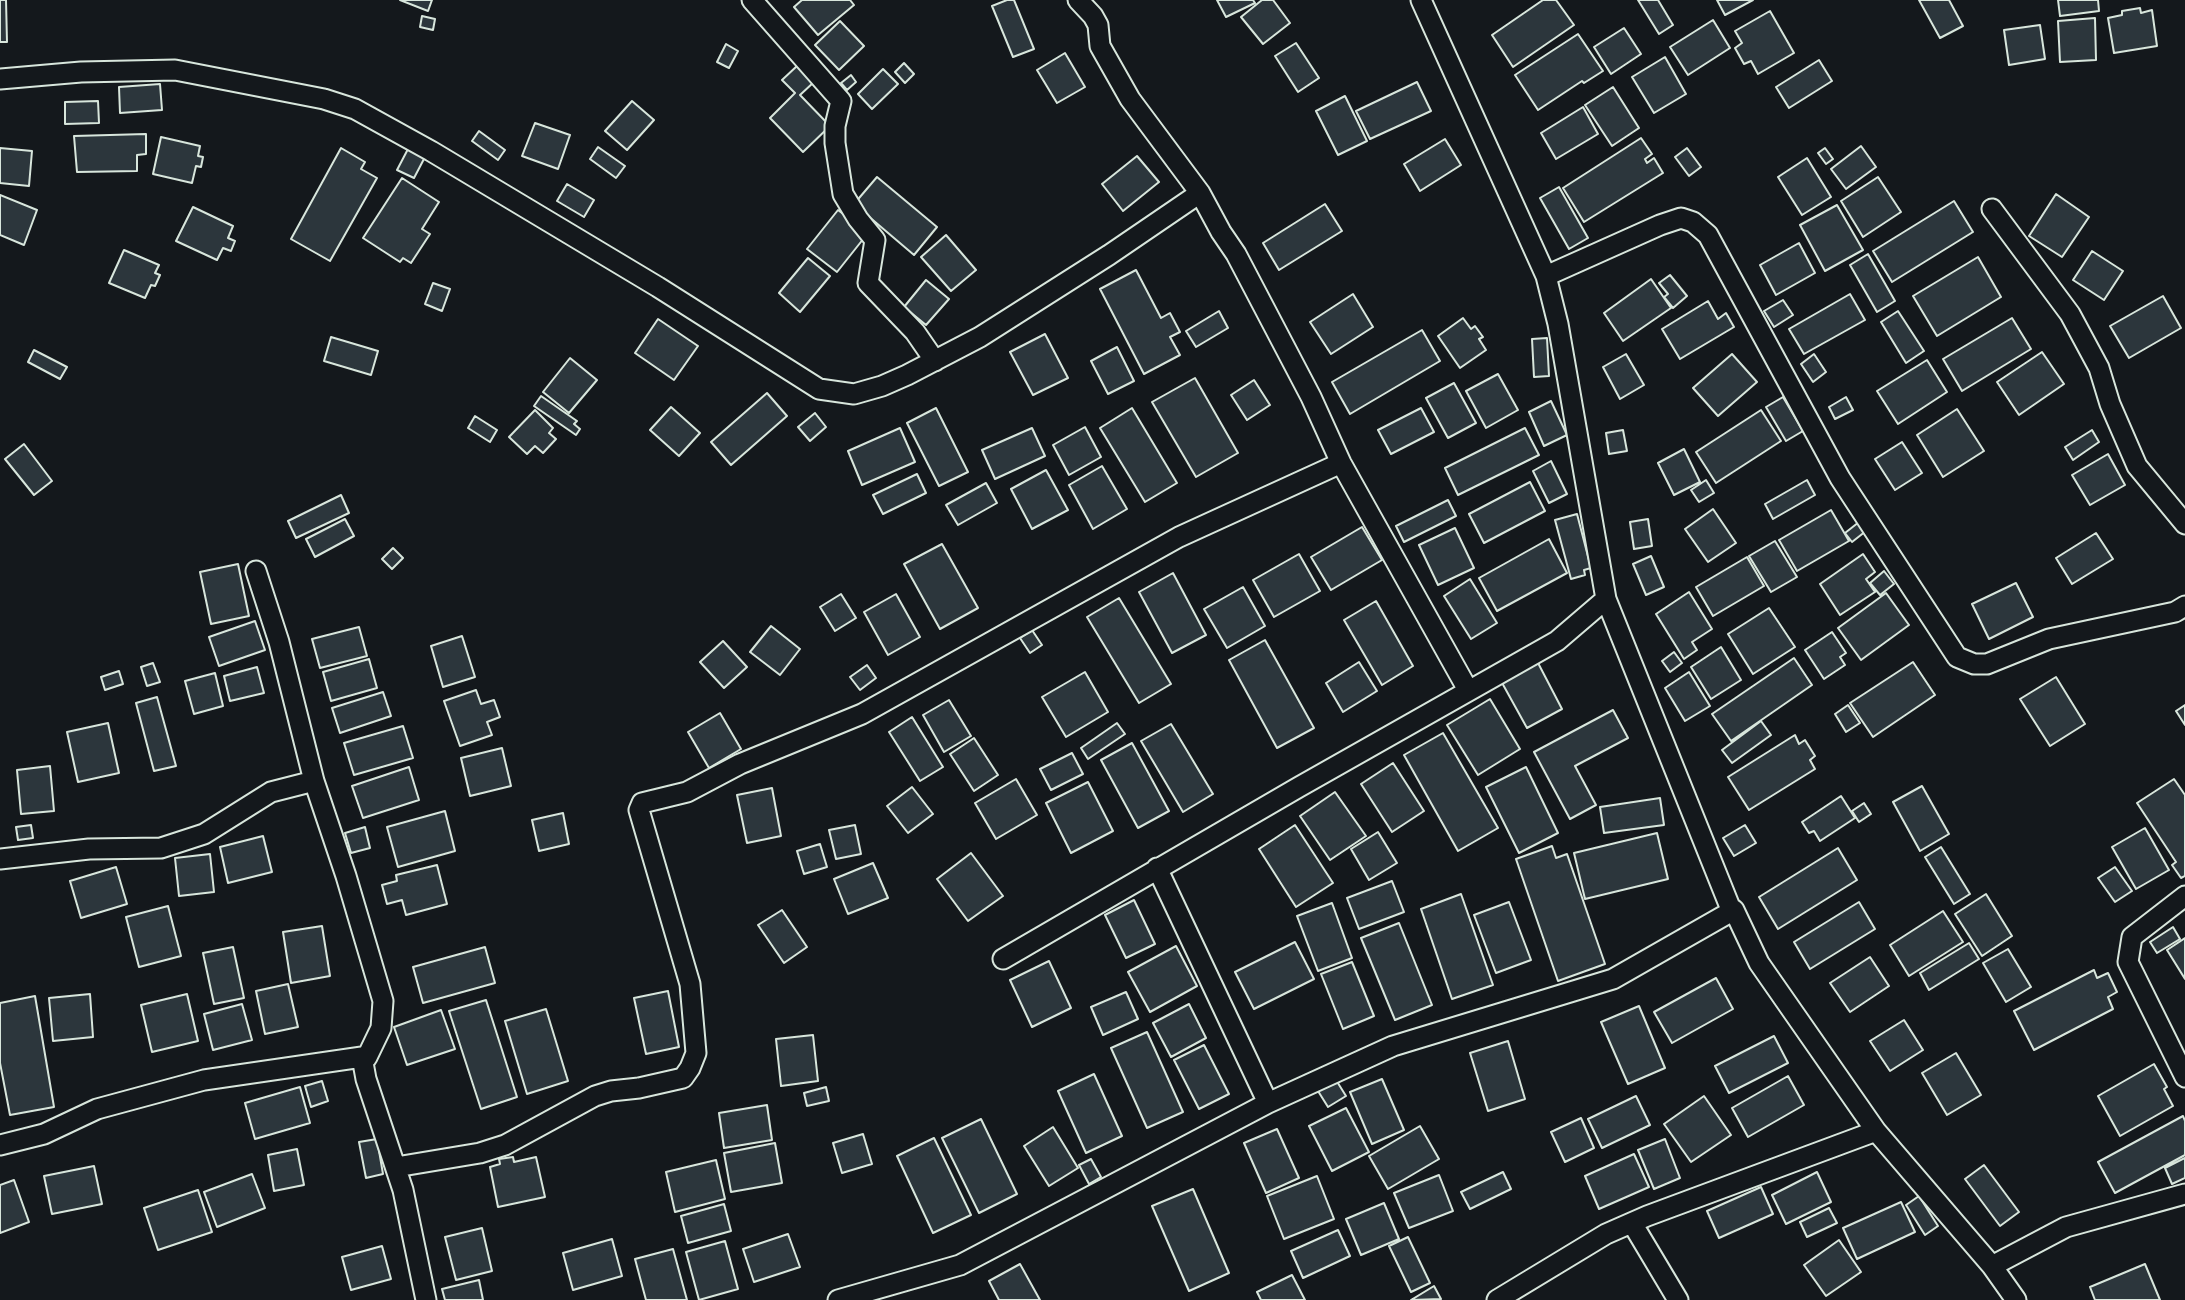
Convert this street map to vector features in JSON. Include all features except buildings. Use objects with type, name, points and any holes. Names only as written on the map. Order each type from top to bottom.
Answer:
[{"type":"street","points":[[752,0],[841,101],[835,126],[835,143],[843,194],[858,219],[876,240],[868,283],[915,332],[935,360]]},
{"type":"street","points":[[1078,0],[1098,25],[1100,46],[1130,99],[1200,193],[1236,254],[1311,397],[1341,463],[1468,690]]},
{"type":"street","points":[[1421,0],[1546,276],[1559,324],[1606,599],[1730,907],[1734,910],[1759,963],[1876,1131],[1992,1266],[2016,1300]]},
{"type":"street","points":[[0,79],[81,72],[176,70],[324,99],[355,109],[431,151],[658,287],[819,388],[854,394],[882,386],[980,338],[1200,193]]},
{"type":"street","points":[[1992,208],[2070,314],[2099,368],[2110,404],[2137,466],[2185,524]]},
{"type":"street","points":[[1546,276],[1681,218],[1693,222],[1708,235],[1840,478],[1957,657],[1974,664],[1987,664],[2049,639],[2175,612],[2185,606]]},
{"type":"street","points":[[396,1167],[480,1153],[505,1145],[595,1096],[682,1079],[690,1068],[696,1053],[690,984],[639,810],[642,803],[687,792],[740,764],[862,714],[1179,537],[1341,463]]},
{"type":"street","points":[[0,1145],[44,1134],[97,1109],[204,1080],[367,1057],[381,1028],[383,1001],[346,876],[314,781],[279,642],[256,571]]},
{"type":"street","points":[[1003,959],[1157,868],[1557,641],[1606,599]]},
{"type":"street","points":[[0,859],[89,849],[161,848],[204,834],[271,792],[314,781]]},
{"type":"street","points":[[1157,868],[1268,1103]]},
{"type":"street","points":[[2185,896],[2132,937],[2128,962],[2185,1077]]},
{"type":"street","points":[[838,1300],[960,1265],[1268,1103],[1393,1046],[1613,979],[1734,910]]},
{"type":"street","points":[[362,1057],[366,1079],[403,1190],[426,1300]]},
{"type":"street","points":[[1497,1300],[1605,1234],[1876,1131]]},
{"type":"street","points":[[1992,1266],[2066,1227],[2185,1194]]},
{"type":"street","points":[[1632,1223],[1678,1300]]}]
